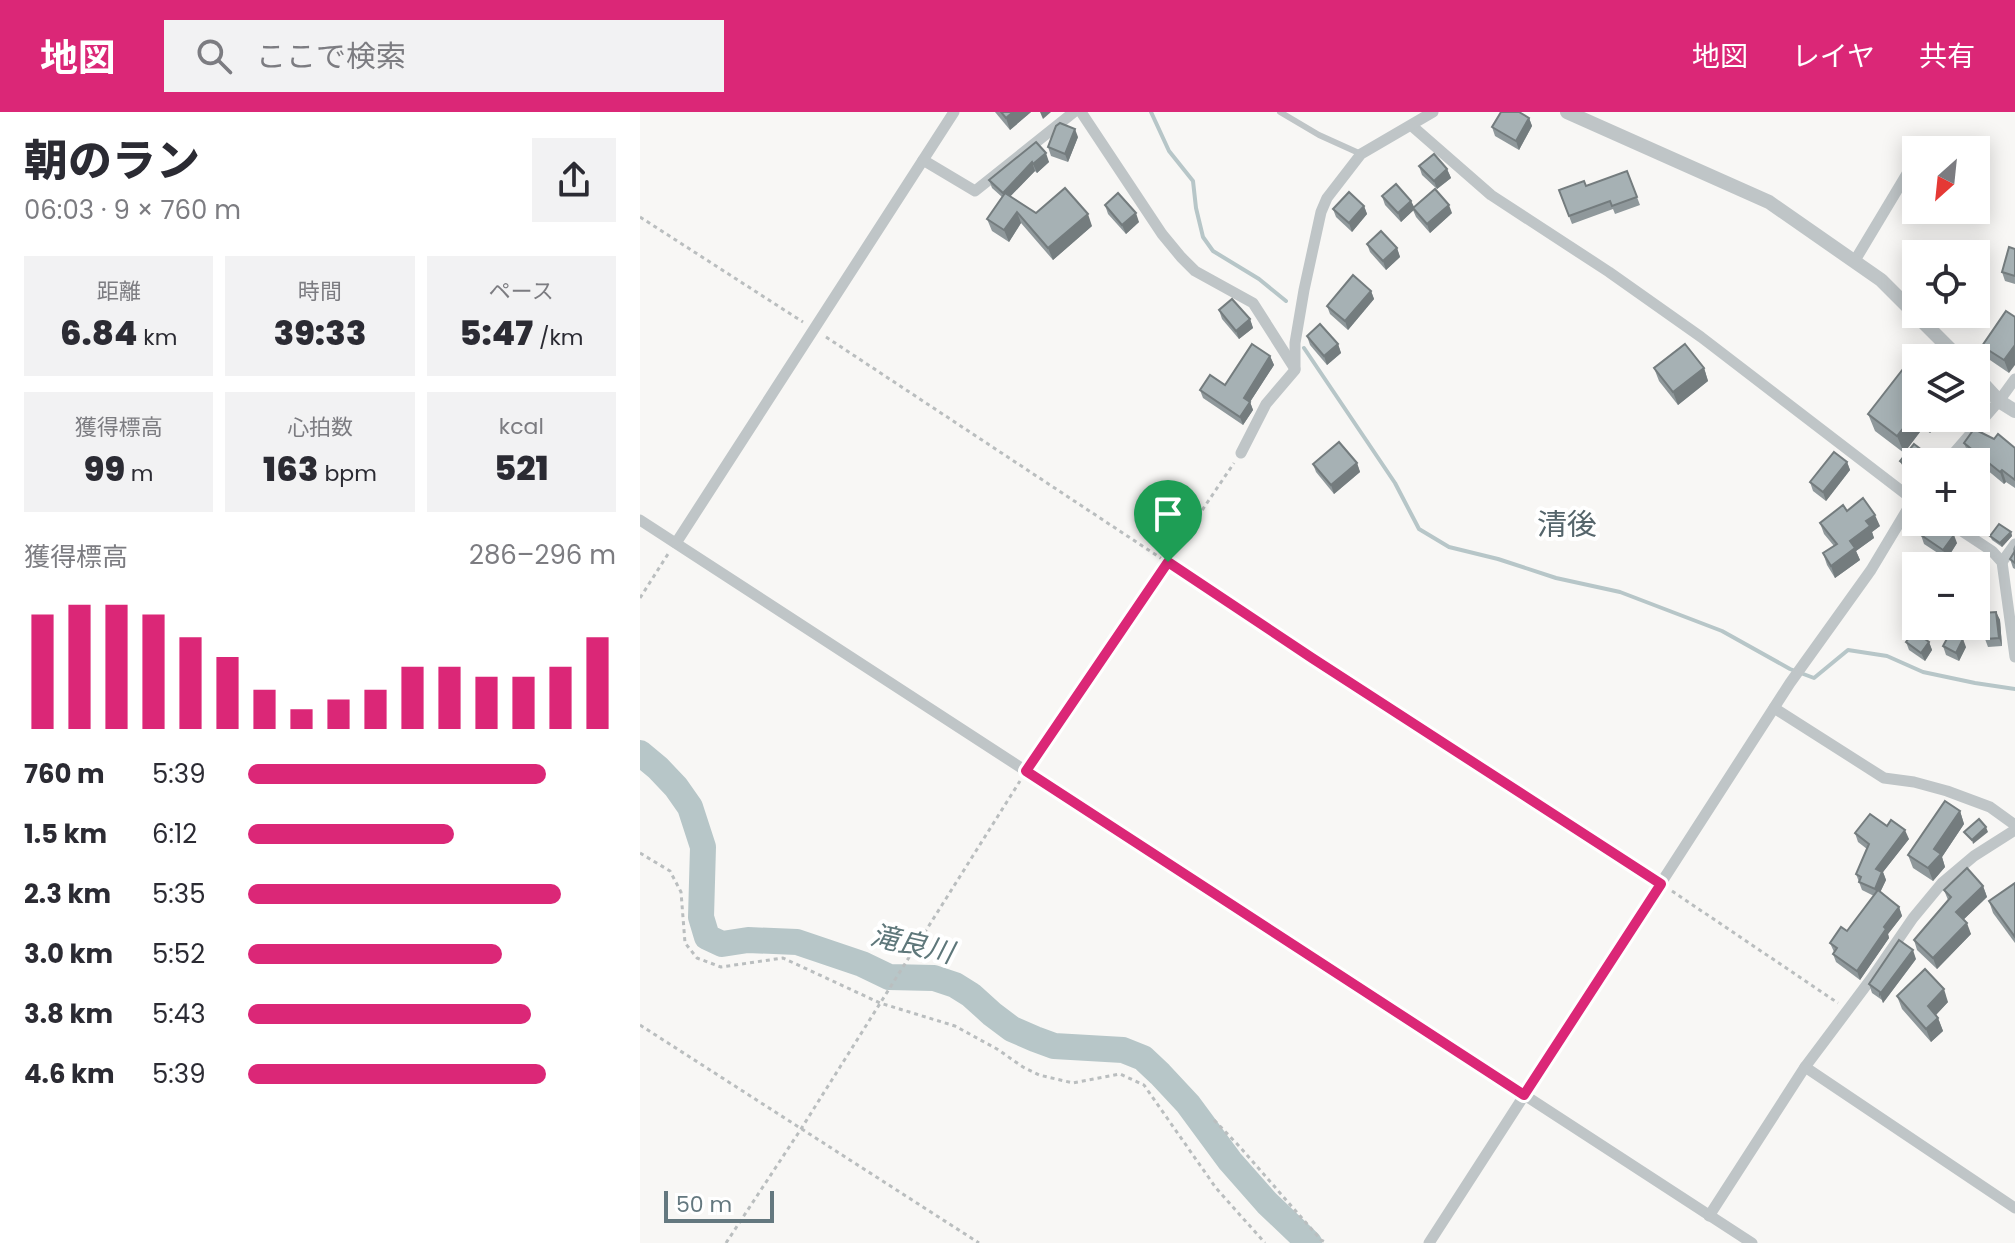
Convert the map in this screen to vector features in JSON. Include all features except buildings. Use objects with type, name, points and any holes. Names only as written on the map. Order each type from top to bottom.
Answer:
[{"type":"street","points":[[676,543],[954,112]]},
{"type":"street","points":[[923,160],[975,191],[1074,112]]},
{"type":"street","points":[[1081,112],[1162,234],[1181,257],[1195,271],[1253,303],[1295,370]]},
{"type":"street","points":[[1241,453],[1266,404],[1295,370],[1295,343],[1304,290],[1321,212],[1327,198],[1361,154],[1433,112]]},
{"type":"street","points":[[1567,112],[1769,202],[1881,280],[1945,344]]},
{"type":"street","points":[[1412,126],[1491,195],[1701,337],[1902,489]]},
{"type":"street","points":[[1854,262],[1902,182]]},
{"type":"street","points":[[1958,448],[2015,379]]},
{"type":"street","points":[[1990,391],[2015,411]]},
{"type":"street","points":[[640,520],[1752,1243]]},
{"type":"street","points":[[1429,1243],[1790,683],[1871,570],[1902,520]]},
{"type":"street","points":[[1969,536],[2002,562],[2015,657]]},
{"type":"street","points":[[2002,562],[2015,544]]},
{"type":"street","points":[[1709,1216],[1805,1067],[1913,918],[1942,883],[2015,828],[1990,807],[1947,791],[1884,778],[1774,708]]},
{"type":"street","points":[[1805,1067],[2015,1208]]},
{"type":"lane","points":[[1280,112],[1319,135],[1361,154]]},
{"type":"path","points":[[640,217],[1661,884],[1848,1010]]},
{"type":"path","points":[[726,1243],[1026,771],[1241,453]]},
{"type":"path","points":[[640,598],[676,543]]},
{"type":"path","points":[[640,853],[670,871],[681,892],[685,943],[697,958],[721,967],[783,958],[880,1003],[955,1026],[1039,1075],[1073,1083],[1120,1074],[1144,1085],[1216,1188],[1265,1243]]},
{"type":"path","points":[[640,1025],[979,1243]]},
{"type":"path","points":[[1214,1120],[1327,1243]]},
{"type":"waterway","points":[[1151,112],[1169,151],[1193,181],[1203,237],[1213,251],[1259,279],[1286,301]]},
{"type":"waterway","points":[[1304,348],[1395,483],[1419,529],[1449,547],[1556,578],[1620,592],[1722,631],[1790,669],[1814,678],[1848,650],[1887,656],[1923,672],[2015,689]]},
{"type":"waterway","name":"滝良川","points":[[640,753],[676,787],[690,807],[703,847],[701,917],[707,937],[722,944],[748,940],[797,942],[862,964],[889,977],[934,978],[955,985],[1012,1029],[1035,1039],[1054,1046],[1123,1050],[1143,1058],[1188,1104],[1230,1161],[1267,1203],[1309,1243]]},
{"type":"district","name":"清後","points":[[1567,524]]},
{"type":"route","points":[[1168,562],[1661,884],[1524,1095],[1026,771],[1168,562]]}]
